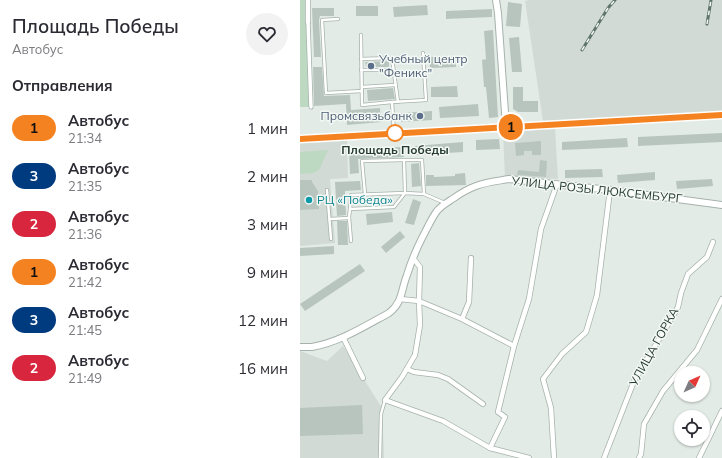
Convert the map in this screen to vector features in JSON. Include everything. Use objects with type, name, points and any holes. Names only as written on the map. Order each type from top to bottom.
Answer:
[{"type":"main road","points":[[300,139],[722,115]]},
{"type":"street","points":[[308,0],[311,107]]},
{"type":"street","points":[[496,0],[506,127]]},
{"type":"street","name":"УЛИЦА РОЗЫ ЛЮКСЕМБУРГ","points":[[300,347],[311,347],[343,337],[390,313],[398,304],[413,258],[438,210],[445,203],[476,186],[509,179],[610,190],[722,205]]},
{"type":"street","points":[[490,448],[505,417],[498,412],[514,346],[529,299],[541,229],[557,184]]},
{"type":"street","points":[[554,458],[552,408],[543,379],[562,354],[586,332],[597,295],[610,190]]},
{"type":"street","name":"УЛИЦА ГОРКА","points":[[604,458],[634,381],[674,314],[688,274],[707,257],[713,242]]},
{"type":"street","points":[[413,258],[420,267],[420,325],[415,354],[407,370],[385,400],[443,421],[490,448],[529,458]]},
{"type":"street","points":[[462,319],[469,302],[471,258]]},
{"type":"street","points":[[400,299],[419,301],[462,319],[514,346]]},
{"type":"street","points":[[639,458],[641,454],[644,424],[663,391],[697,350],[722,299]]},
{"type":"street","points":[[343,337],[363,378]]},
{"type":"street","points":[[407,370],[438,375],[448,379],[483,404]]},
{"type":"street","points":[[699,458],[722,411]]},
{"type":"lane","points":[[338,19],[322,20],[326,93],[362,91]]},
{"type":"lane","points":[[361,35],[362,105],[426,100],[424,53]]},
{"type":"lane","points":[[361,59],[392,58],[398,102]]},
{"type":"lane","points":[[361,70],[393,70]]},
{"type":"lane","points":[[362,87],[395,85]]},
{"type":"lane","points":[[392,102],[394,133]]},
{"type":"lane","points":[[350,209],[394,207],[405,193],[404,160]]},
{"type":"lane","points":[[364,194],[362,161],[404,160],[422,160],[424,194]]},
{"type":"lane","points":[[327,190],[332,239]]},
{"type":"lane","points":[[351,241],[349,218],[351,195],[405,193],[424,194],[445,203]]},
{"type":"lane","points":[[330,219],[349,218]]},
{"type":"lane","points":[[380,458],[381,414],[385,400]]},
{"type":"shaded area","points":[[722,0],[722,111],[543,121],[525,1]]},
{"type":"shaded area","points":[[555,128],[558,179],[505,177],[503,133]]},
{"type":"shaded area","points":[[347,140],[348,178],[330,179],[335,243],[300,246],[300,142]]},
{"type":"shaded area","points":[[343,346],[382,408],[384,458],[300,458],[300,351],[327,361]]},
{"type":"green space","points":[[300,0],[309,0],[313,107],[300,107]]},
{"type":"green space","points":[[328,150],[319,170],[313,173],[300,174],[300,152]]},
{"type":"building","points":[[508,2],[522,4],[520,27],[506,26]]},
{"type":"building","points":[[427,5],[428,15],[394,17],[393,7]]},
{"type":"building","points":[[356,6],[378,6],[378,16],[356,16]]},
{"type":"building","points":[[312,8],[334,8],[334,16],[320,16],[321,57],[314,57]]},
{"type":"building","points":[[492,9],[492,17],[446,19],[446,11]]},
{"type":"building","points":[[493,30],[498,117],[489,118],[486,87],[484,87],[482,60],[486,59],[484,31]]},
{"type":"building","points":[[519,37],[522,72],[512,72],[509,38]]},
{"type":"building","points":[[455,56],[456,67],[430,68],[429,57]]},
{"type":"building","points":[[389,61],[389,67],[366,67],[365,62]]},
{"type":"building","points":[[313,67],[322,67],[324,96],[350,95],[351,110],[380,108],[381,122],[347,125],[346,104],[314,106]]},
{"type":"building","points":[[457,86],[458,97],[431,97],[431,87]]},
{"type":"building","points":[[513,87],[523,87],[523,101],[538,101],[538,112],[518,112],[513,109]]},
{"type":"building","points":[[393,88],[395,99],[368,101],[367,90]]},
{"type":"building","points":[[478,104],[479,116],[440,118],[439,107]]},
{"type":"building","points":[[432,111],[432,120],[401,122],[400,113]]},
{"type":"building","points":[[722,133],[722,142],[638,146],[638,137]]},
{"type":"building","points":[[627,138],[628,147],[562,150],[562,142]]},
{"type":"building","points":[[499,139],[500,149],[476,150],[476,140]]},
{"type":"building","points":[[541,141],[541,155],[532,155],[532,151],[524,151],[524,155],[516,156],[515,143]]},
{"type":"building","points":[[463,142],[463,152],[416,155],[415,146]]},
{"type":"building","points":[[403,147],[404,157],[358,159],[359,173],[350,174],[349,149]]},
{"type":"building","points":[[540,160],[547,161],[546,177],[517,175],[518,170],[539,172]]},
{"type":"building","points":[[419,163],[421,186],[412,187],[411,164]]},
{"type":"building","points":[[602,169],[603,177],[565,178],[565,170]]},
{"type":"building","points":[[655,172],[655,180],[618,183],[617,175]]},
{"type":"building","points":[[465,173],[466,185],[426,186],[426,175],[434,175],[434,177],[455,176],[455,174]]},
{"type":"building","points":[[712,179],[713,186],[677,189],[676,181]]},
{"type":"building","name":"РЦ «Победа»","points":[[300,180],[312,180],[318,191],[319,209],[300,210]]},
{"type":"building","points":[[360,181],[361,190],[345,191],[346,215],[337,216],[335,182]]},
{"type":"building","points":[[413,199],[421,202],[414,225],[405,223]]},
{"type":"building","points":[[392,212],[393,222],[367,225],[366,214]]},
{"type":"building","points":[[337,221],[347,221],[348,245],[338,245]]},
{"type":"building","points":[[400,231],[405,237],[386,253],[381,247]]},
{"type":"building","points":[[334,246],[334,254],[300,256],[300,248]]},
{"type":"building","points":[[360,264],[365,271],[305,311],[300,304]]},
{"type":"building","points":[[362,405],[363,434],[300,436],[300,408]]},
{"type":"railway","points":[[582,50],[608,8],[615,0]]},
{"type":"railway","points":[[707,24],[711,0]]},
{"type":"bus line","name":"1","points":[[300,139],[722,115]]},
{"type":"place","name":"Учебный центр \"Феникс\"","points":[[371,66]]},
{"type":"place","name":"Промсвязьбанк","points":[[420,116]]},
{"type":"place","name":"Площадь Победы","points":[[395,133]]},
{"type":"place","name":"РЦ «Победа»","points":[[309,200]]}]
